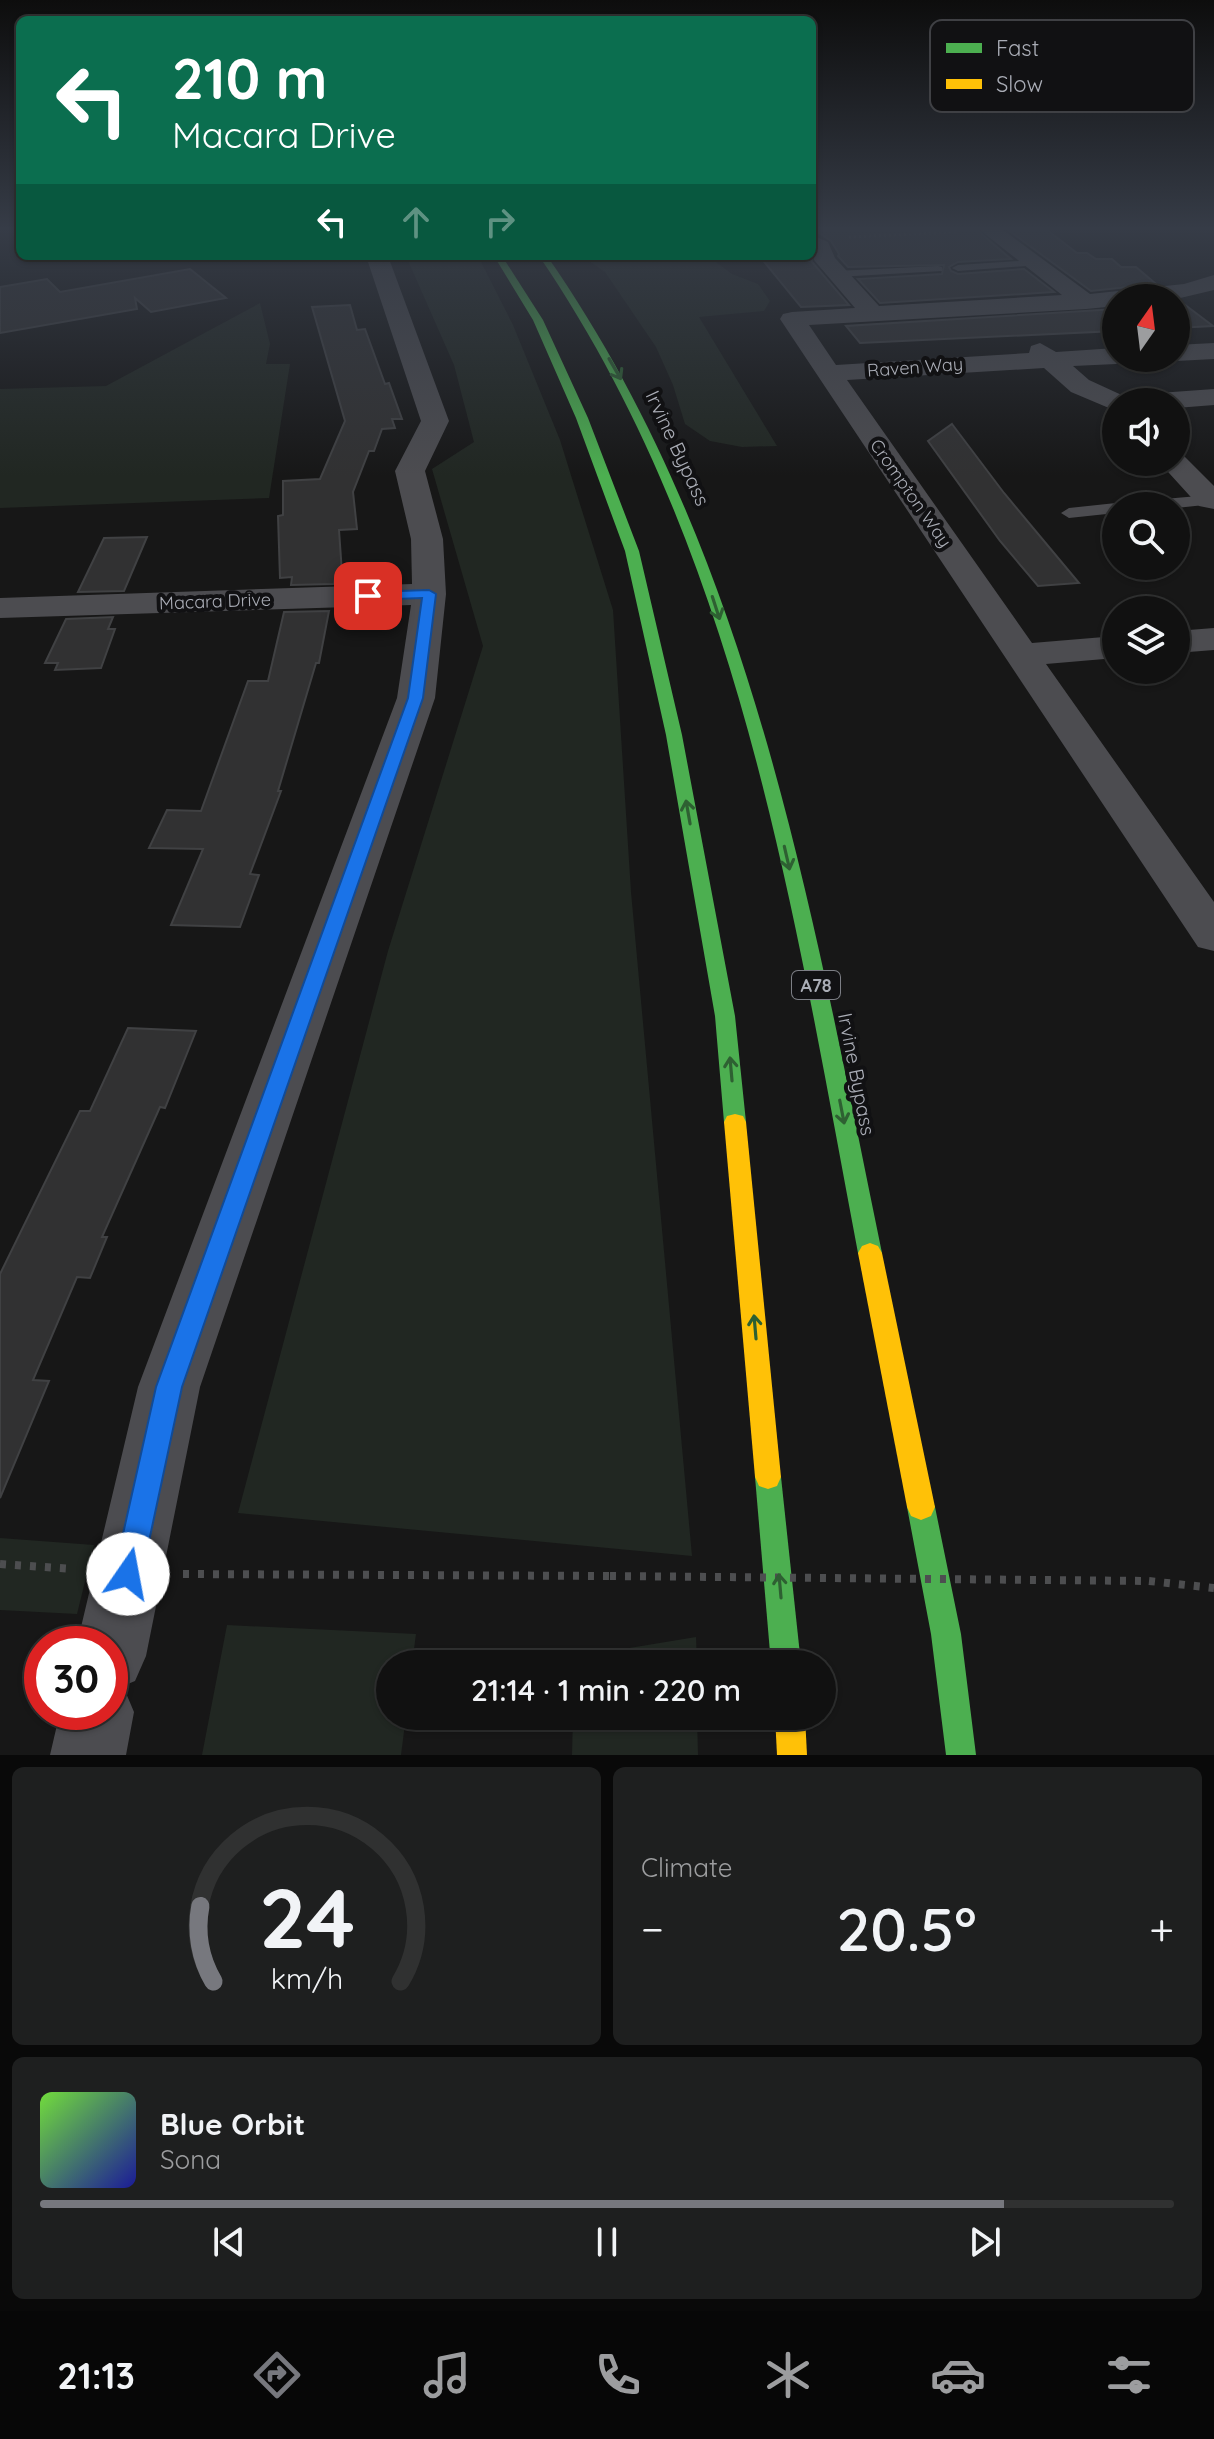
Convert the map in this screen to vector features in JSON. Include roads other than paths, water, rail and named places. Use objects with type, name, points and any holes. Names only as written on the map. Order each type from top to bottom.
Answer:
[{"type":"highway","points":[[533,312],[582,418],[632,551],[674,735],[725,1016],[785,1650]]},
{"type":"highway","name":"Irvine Bypass","points":[[583,312],[637,408],[689,526],[759,736],[824,1021],[946,1634],[961,1755]]},
{"type":"highway","points":[[791,1730],[792,1755]]},
{"type":"street","points":[[117,1626],[169,1387],[416,698],[429,594],[427,539],[410,471],[435,421],[397,312]]},
{"type":"street","points":[[871,312],[874,315]]},
{"type":"street","name":"Crompton Way","points":[[922,312],[792,319],[1214,936]]},
{"type":"street","points":[[1003,312],[1034,340],[1035,346],[1080,386],[1102,396]]},
{"type":"street","points":[[1190,352],[1214,351]]},
{"type":"street","name":"Raven Way","points":[[828,373],[1102,357]]},
{"type":"street","points":[[1190,399],[1214,397]]},
{"type":"street","points":[[1188,476],[1212,500]]},
{"type":"street","name":"Macara Drive","points":[[0,608],[429,594]]},
{"type":"street","points":[[1190,641],[1214,639]]},
{"type":"street","points":[[1022,655],[1102,648]]},
{"type":"street","points":[[88,1755],[93,1730]]},
{"type":"lane","points":[[1190,502],[1212,500]]},
{"type":"lane","points":[[1069,513],[1102,509]]}]
